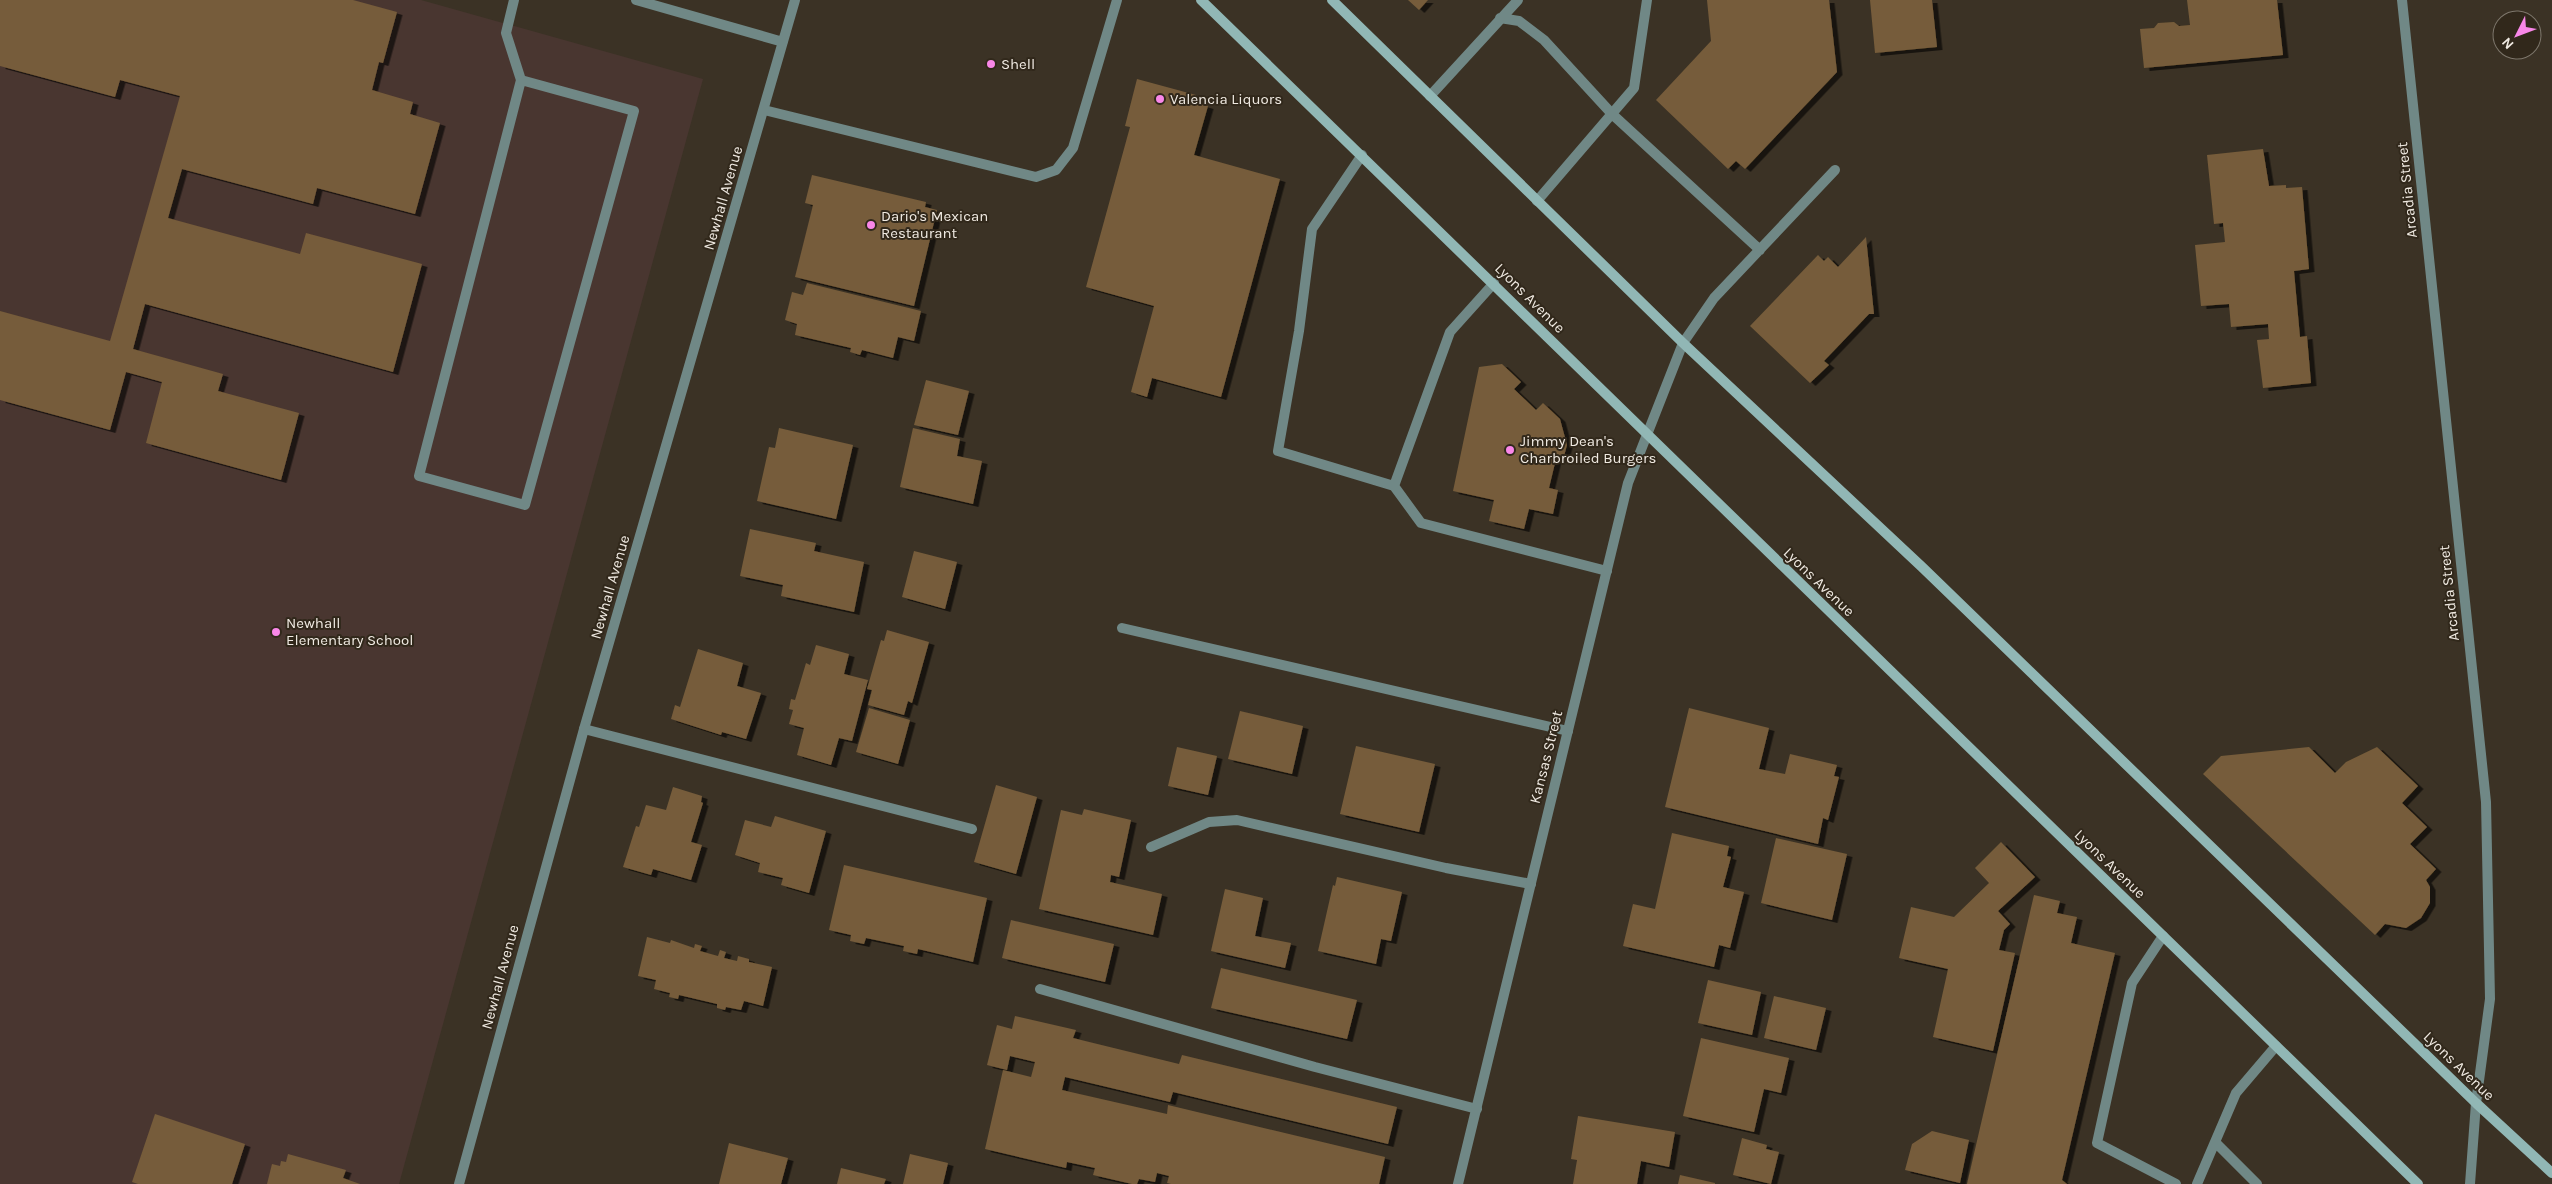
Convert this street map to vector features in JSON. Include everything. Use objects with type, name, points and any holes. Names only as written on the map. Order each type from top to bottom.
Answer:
[{"type":"main road","name":"Lyons Avenue","points":[[1201,0],[2418,1184]]},
{"type":"main road","name":"Lyons Avenue","points":[[1332,0],[1683,343],[1922,567],[2476,1103],[2552,1172]]},
{"type":"street","points":[[514,0],[506,33],[521,80],[420,476],[525,505],[634,111],[521,80]]},
{"type":"street","points":[[636,0],[783,42]]},
{"type":"street","name":"Newhall Avenue","points":[[459,1184],[584,729],[795,0]]},
{"type":"street","points":[[764,110],[1036,177],[1056,170],[1073,148],[1117,0]]},
{"type":"street","points":[[1430,96],[1518,0]]},
{"type":"street","points":[[1537,201],[1634,88],[1647,0]]},
{"type":"street","name":"Arcadia Street","points":[[2402,0],[2486,802],[2490,999],[2476,1103],[2470,1184]]},
{"type":"street","points":[[1500,18],[1518,22],[1544,40],[1612,114],[1760,250]]},
{"type":"street","points":[[1362,155],[1312,230],[1299,331],[1278,451],[1394,486],[1421,523],[1607,570]]},
{"type":"street","name":"Kansas Street","points":[[1458,1184],[1628,482],[1683,343],[1714,298],[1835,170]]},
{"type":"street","points":[[1394,486],[1450,332],[1494,283]]},
{"type":"street","points":[[1122,628],[1568,731]]},
{"type":"street","points":[[584,729],[972,829]]},
{"type":"street","points":[[1151,847],[1209,822],[1237,820],[1446,868],[1531,884]]},
{"type":"street","points":[[2163,936],[2132,983],[2096,1143],[2176,1184]]},
{"type":"street","points":[[1040,989],[1315,1067],[1477,1109]]},
{"type":"street","points":[[2197,1184],[2236,1093],[2276,1046]]},
{"type":"street","points":[[2216,1142],[2257,1184]]},
{"type":"shaded area","name":"Newhall Elementary School","points":[[0,0],[421,0],[703,79],[399,1184],[0,1184]]},
{"type":"building","points":[[0,0],[353,0],[397,12],[383,63],[379,62],[372,90],[413,102],[410,114],[440,123],[415,214],[317,188],[313,204],[182,169],[168,218],[300,254],[306,233],[422,264],[393,372],[145,304],[133,349],[223,374],[218,391],[299,413],[281,480],[146,443],[162,382],[126,372],[110,430],[0,400],[0,311],[110,341],[180,96],[120,80],[115,97],[0,66]]},
{"type":"building","points":[[1408,0],[1428,0],[1419,10]]},
{"type":"building","points":[[1707,0],[1829,0],[1837,72],[1745,169],[1736,161],[1728,169],[1656,100],[1711,41]]},
{"type":"building","points":[[1870,0],[1932,0],[1937,47],[1875,53]]},
{"type":"building","points":[[2187,0],[2277,0],[2283,55],[2144,68],[2140,29],[2154,28],[2158,23],[2174,22],[2179,26],[2190,25]]},
{"type":"building","points":[[1137,79],[1196,95],[1194,102],[1208,106],[1194,155],[1280,179],[1221,397],[1152,378],[1147,397],[1131,392],[1154,306],[1086,287],[1130,127],[1125,126]]},
{"type":"building","points":[[2263,149],[2269,186],[2286,185],[2286,188],[2302,187],[2309,269],[2294,271],[2300,337],[2307,336],[2311,383],[2263,388],[2257,340],[2269,339],[2268,324],[2231,327],[2229,304],[2201,306],[2195,245],[2225,242],[2223,223],[2214,224],[2207,155]]},
{"type":"building","points":[[812,175],[926,202],[925,207],[937,210],[914,306],[795,277],[813,205],[805,203]]},
{"type":"building","points":[[1866,237],[1874,314],[1869,314],[1824,361],[1829,365],[1810,383],[1750,326],[1818,255],[1824,261],[1828,257],[1838,267]]},
{"type":"building","points":[[807,283],[921,311],[914,341],[898,337],[893,358],[862,350],[860,355],[850,352],[851,348],[795,335],[797,324],[785,320],[792,292],[803,295]]},
{"type":"building","points":[[1502,364],[1521,382],[1514,389],[1536,410],[1543,403],[1560,419],[1567,445],[1563,460],[1556,459],[1549,488],[1558,490],[1553,514],[1529,509],[1524,529],[1489,521],[1494,500],[1453,491],[1479,367]]},
{"type":"building","points":[[926,380],[969,391],[958,435],[914,425]]},
{"type":"building","points":[[779,428],[853,445],[836,519],[757,501],[769,447],[775,448]]},
{"type":"building","points":[[913,428],[960,439],[957,456],[982,461],[973,504],[900,487]]},
{"type":"building","points":[[750,529],[816,543],[814,551],[864,562],[854,612],[781,596],[783,585],[740,576]]},
{"type":"building","points":[[914,551],[957,562],[945,609],[902,597]]},
{"type":"building","points":[[887,630],[929,642],[912,703],[908,701],[904,715],[868,705],[872,690],[867,689],[881,640],[884,641]]},
{"type":"building","points":[[816,645],[849,654],[844,674],[868,680],[852,741],[839,738],[831,765],[797,755],[804,728],[789,724],[793,710],[789,709],[791,699],[795,700],[806,663],[810,665]]},
{"type":"building","points":[[698,649],[743,663],[737,686],[761,693],[746,739],[722,732],[721,735],[671,719],[675,705],[680,707]]},
{"type":"building","points":[[869,708],[910,720],[898,764],[856,752]]},
{"type":"building","points":[[1689,708],[1769,728],[1759,769],[1785,774],[1790,754],[1837,765],[1834,776],[1839,777],[1828,820],[1823,818],[1818,844],[1665,807]]},
{"type":"building","points":[[1240,711],[1303,726],[1292,774],[1228,759]]},
{"type":"building","points":[[1356,746],[1435,764],[1419,832],[1340,814]]},
{"type":"building","points":[[1177,747],[1217,756],[1208,795],[1168,786]]},
{"type":"building","points":[[2309,747],[2335,773],[2346,762],[2377,747],[2418,786],[2402,803],[2427,827],[2410,844],[2436,869],[2426,880],[2430,887],[2430,903],[2421,918],[2406,928],[2385,924],[2375,935],[2203,774],[2221,756]]},
{"type":"building","points":[[996,785],[1037,797],[1016,874],[974,862]]},
{"type":"building","points":[[673,787],[702,796],[701,802],[703,803],[691,842],[702,845],[691,880],[653,869],[651,875],[623,867],[636,826],[639,827],[646,805],[666,810]]},
{"type":"building","points":[[1084,809],[1131,820],[1119,877],[1111,875],[1110,882],[1162,894],[1153,935],[1039,909],[1061,810],[1082,815]]},
{"type":"building","points":[[775,816],[826,831],[809,893],[781,885],[783,878],[758,872],[760,863],[735,855],[745,820],[771,827]]},
{"type":"building","points":[[1672,833],[1729,846],[1727,856],[1731,857],[1723,887],[1744,892],[1730,948],[1719,945],[1714,967],[1623,946],[1633,904],[1655,909]]},
{"type":"building","points":[[1776,838],[1847,854],[1832,920],[1761,903]]},
{"type":"building","points":[[2001,842],[2035,877],[1998,911],[2010,924],[2004,930],[1999,950],[2015,953],[1993,1051],[1933,1037],[1948,969],[1899,958],[1911,907],[1954,917],[1989,883],[1975,868]]},
{"type":"building","points":[[844,865],[987,898],[973,962],[918,949],[917,954],[903,951],[904,946],[866,938],[864,944],[850,941],[851,935],[829,930]]},
{"type":"building","points":[[1337,877],[1402,892],[1391,941],[1381,939],[1376,964],[1318,951],[1333,885],[1335,886]]},
{"type":"building","points":[[1225,889],[1263,898],[1255,936],[1291,943],[1285,968],[1211,951]]},
{"type":"building","points":[[2034,895],[2060,901],[2057,913],[2077,917],[2071,943],[2115,953],[2062,1180],[2067,1184],[1967,1184]]},
{"type":"building","points":[[1011,920],[1114,944],[1105,982],[1002,958]]},
{"type":"building","points":[[647,937],[670,943],[671,940],[694,948],[695,944],[702,946],[700,951],[718,956],[720,950],[726,952],[724,958],[737,961],[738,956],[749,959],[749,962],[772,967],[763,1006],[744,1001],[741,1010],[726,1007],[725,1010],[717,1008],[717,1004],[679,995],[678,999],[669,997],[670,993],[654,989],[656,980],[638,976]]},
{"type":"building","points":[[1221,968],[1357,1000],[1347,1039],[1211,1008]]},
{"type":"building","points":[[1708,980],[1761,992],[1752,1035],[1698,1023]]},
{"type":"building","points":[[1774,996],[1826,1008],[1816,1050],[1764,1038]]},
{"type":"building","points":[[1015,1016],[1076,1030],[1073,1038],[1179,1064],[1182,1055],[1397,1107],[1388,1144],[1173,1092],[1170,1102],[1065,1077],[1062,1090],[1167,1114],[1168,1105],[1385,1157],[1379,1184],[1171,1184],[1167,1183],[1169,1176],[1157,1173],[1155,1182],[1139,1179],[1137,1184],[1132,1184],[1093,1175],[1095,1168],[1067,1162],[1066,1168],[985,1149],[1003,1070],[1031,1077],[1035,1062],[1010,1056],[1007,1070],[987,1065],[997,1025],[1012,1029]]},
{"type":"building","points":[[1701,1038],[1789,1058],[1781,1093],[1764,1089],[1754,1132],[1683,1116]]},
{"type":"building","points":[[155,1114],[245,1144],[232,1184],[138,1184],[132,1182]]},
{"type":"building","points":[[1578,1116],[1675,1132],[1669,1167],[1641,1161],[1637,1184],[1573,1184],[1577,1160],[1571,1159]]},
{"type":"building","points":[[1932,1131],[1969,1140],[1960,1183],[1905,1170],[1912,1144]]},
{"type":"building","points":[[1742,1138],[1767,1145],[1766,1149],[1779,1152],[1771,1184],[1733,1175]]},
{"type":"building","points":[[729,1143],[788,1158],[781,1184],[719,1184]]},
{"type":"building","points":[[288,1154],[346,1170],[343,1178],[360,1184],[267,1184],[272,1164],[280,1166],[281,1161],[286,1162]]},
{"type":"building","points":[[910,1154],[948,1163],[943,1184],[903,1184]]},
{"type":"building","points":[[841,1168],[886,1179],[884,1184],[837,1184]]},
{"type":"building","points":[[1680,1175],[1715,1183],[1715,1184],[1678,1184]]},
{"type":"place","name":"Shell","points":[[991,64]]},
{"type":"place","name":"Valencia Liquors","points":[[1160,99]]},
{"type":"place","name":"Dario's Mexican Restaurant","points":[[871,225]]},
{"type":"place","name":"Jimmy Dean's Charbroiled Burgers","points":[[1510,450]]},
{"type":"place","name":"Newhall Elementary School","points":[[276,632]]}]
